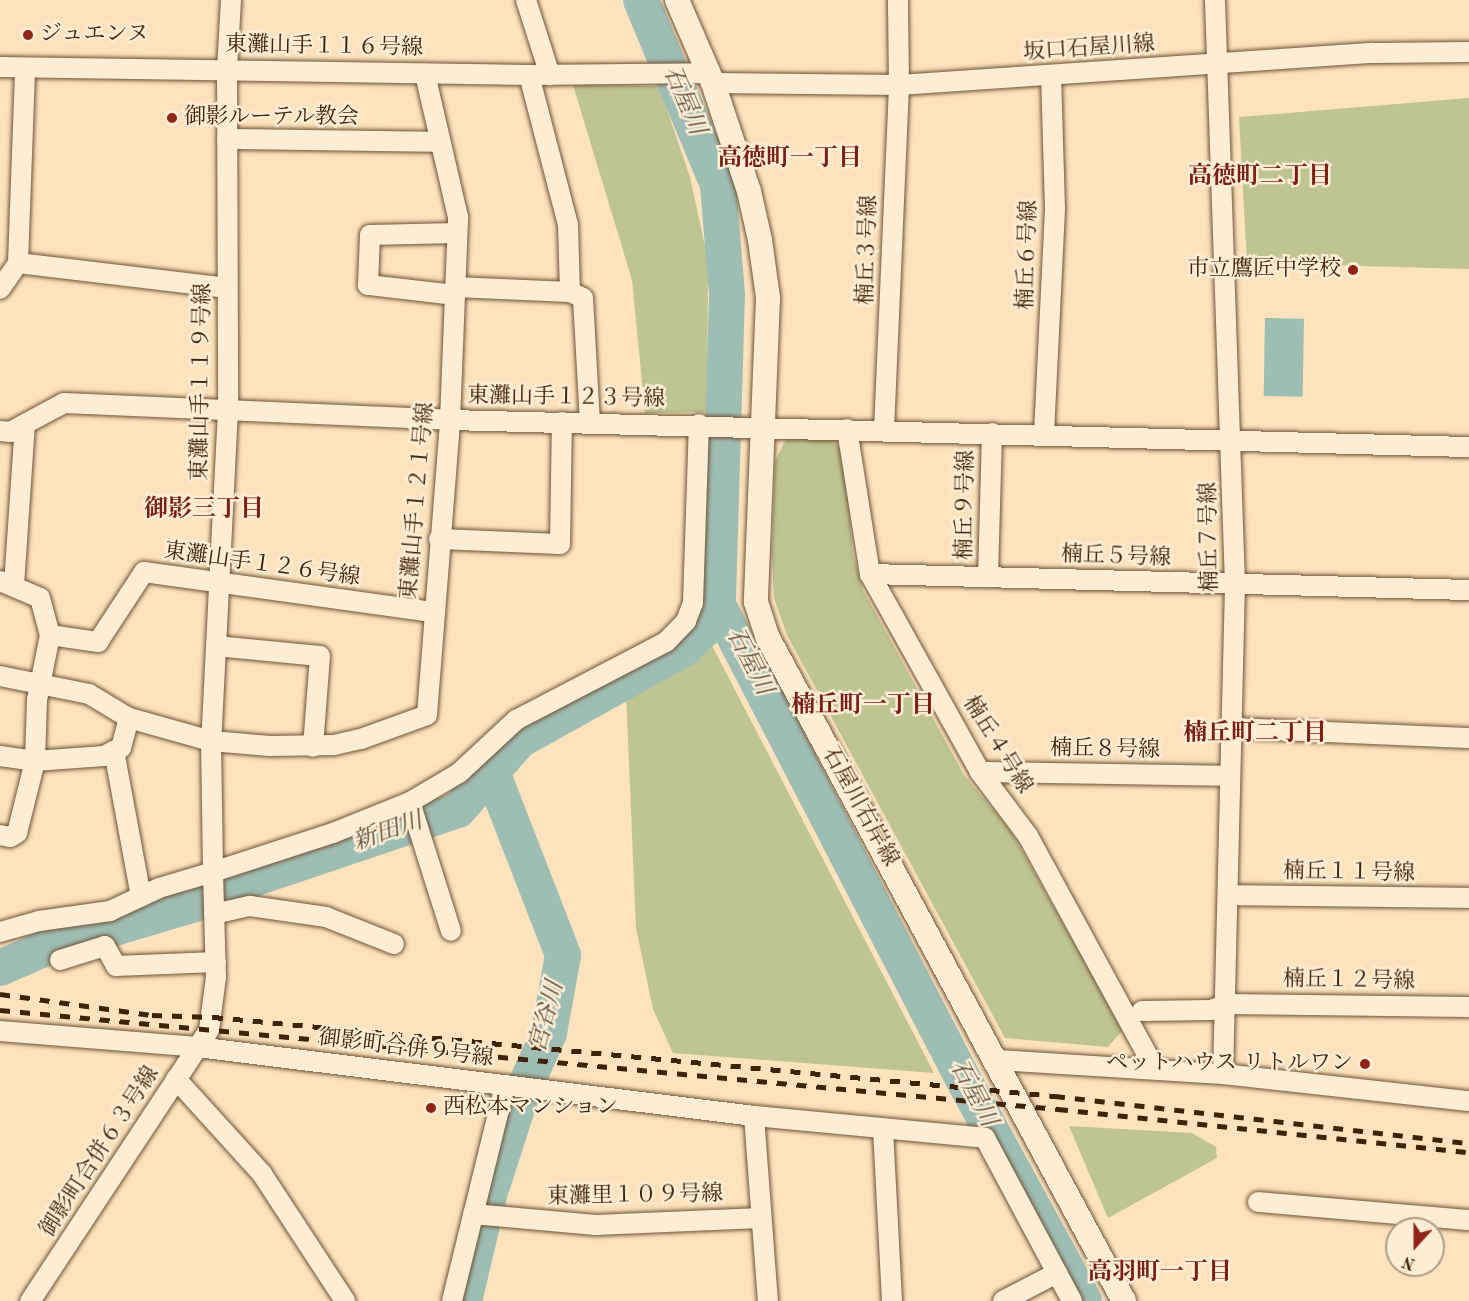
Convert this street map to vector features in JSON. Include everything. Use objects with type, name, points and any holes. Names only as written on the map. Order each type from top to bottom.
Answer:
[{"type":"street","name":"東灘山手１１９号線","points":[[209,1030],[216,962],[213,910],[211,741],[228,410],[227,69],[231,0]]},
{"type":"street","points":[[526,0],[550,75]]},
{"type":"street","name":"石屋川右岸線","points":[[677,0],[703,77],[750,190],[760,240],[768,298],[756,602],[768,639],[998,1060],[1125,1301]]},
{"type":"street","name":"楠丘３号線","points":[[885,430],[899,85],[898,0]]},
{"type":"street","name":"楠丘７号線","points":[[1215,0],[1233,439],[1235,585],[1229,776],[1227,1004],[1223,1074]]},
{"type":"street","name":"坂口石屋川線","points":[[651,76],[899,85],[1051,77],[1374,53],[1469,52]]},
{"type":"street","name":"東灘山手１１６号線","points":[[0,67],[651,76]]},
{"type":"street","points":[[0,289],[18,264],[26,68]]},
{"type":"street","name":"東灘山手１２１号線","points":[[0,676],[42,682],[88,694],[129,718],[211,741],[313,747],[361,739],[427,715],[432,612],[450,420],[458,217],[425,74]]},
{"type":"street","points":[[529,75],[568,225],[570,292]]},
{"type":"street","name":"楠丘６号線","points":[[1044,434],[1055,209],[1051,77]]},
{"type":"street","points":[[227,139],[441,142]]},
{"type":"street","points":[[457,233],[370,235],[368,285],[455,291],[570,292],[583,298],[590,422]]},
{"type":"street","points":[[18,264],[228,288]]},
{"type":"street","name":"東灘山手１２３号線","points":[[0,431],[10,432],[64,403],[450,420],[703,424],[1469,447]]},
{"type":"street","points":[[439,539],[560,544],[562,422]]},
{"type":"street","points":[[0,835],[10,837],[17,833],[35,761],[37,700],[50,635],[40,598],[7,583],[25,424]]},
{"type":"street","points":[[0,932],[110,910],[141,897],[213,877],[343,830],[414,815],[516,720],[666,642],[686,621],[693,603],[703,424]]},
{"type":"street","name":"楠丘４号線","points":[[847,429],[870,574],[980,771],[1028,836],[1155,1069]]},
{"type":"street","name":"楠丘９号線","points":[[988,577],[992,433]]},
{"type":"street","name":"東灘山手１２６号線","points":[[50,635],[99,642],[144,572],[219,585],[432,612]]},
{"type":"street","name":"楠丘５号線","points":[[870,574],[1469,590]]},
{"type":"street","points":[[216,646],[321,656],[313,747]]},
{"type":"street","points":[[0,756],[35,761],[104,756],[121,748],[129,718]]},
{"type":"street","points":[[1231,728],[1469,738]]},
{"type":"street","points":[[114,751],[141,897]]},
{"type":"street","name":"楠丘８号線","points":[[980,771],[1229,776]]},
{"type":"street","points":[[414,815],[451,931]]},
{"type":"street","name":"楠丘１１号線","points":[[1228,895],[1469,898]]},
{"type":"street","points":[[213,910],[250,906],[327,917],[394,944]]},
{"type":"street","points":[[60,960],[105,946],[116,966],[216,962]]},
{"type":"street","name":"楠丘１２号線","points":[[1142,1011],[1211,1010],[1227,1004],[1469,1007]]},
{"type":"street","name":"御影町合併６３号線","points":[[30,1301],[209,1030]]},
{"type":"street","name":"御影町合併９号線","points":[[0,1031],[197,1047],[754,1116],[985,1138],[1057,1273]]},
{"type":"street","points":[[998,1060],[1223,1074],[1469,1101]]},
{"type":"street","points":[[176,1079],[262,1174],[345,1301]]},
{"type":"street","points":[[452,1301],[474,1214],[512,1086]]},
{"type":"street","points":[[754,1116],[768,1301]]},
{"type":"street","points":[[883,1129],[892,1301]]},
{"type":"street","points":[[1258,1202],[1469,1220]]},
{"type":"street","name":"東灘里１０９号線","points":[[474,1214],[596,1225],[761,1218]]},
{"type":"street","points":[[1003,1301],[1057,1273],[1072,1301]]},
{"type":"green space","points":[[573,85],[659,86],[690,177],[708,260],[707,412],[645,413],[632,280]]},
{"type":"green space","points":[[1469,98],[1469,269],[1247,263],[1239,117]]},
{"type":"green space","points":[[787,437],[834,440],[844,456],[853,554],[863,590],[964,775],[1011,831],[1123,1030],[1108,1047],[1005,1038],[787,635],[774,598],[772,558],[775,461]]},
{"type":"green space","points":[[708,638],[934,1073],[673,1053],[653,1009],[636,928],[626,693],[687,655]]},
{"type":"green space","points":[[1069,1126],[1192,1133],[1216,1147],[1217,1158],[1108,1218]]},
{"type":"water","points":[[1265,318],[1304,319],[1303,397],[1264,396]]},
{"type":"waterway","name":"石屋川","points":[[641,0],[718,185],[727,295],[718,605],[962,1077],[1084,1301]]},
{"type":"waterway","name":"新田川","points":[[0,968],[41,950],[192,905],[256,878],[458,810],[520,740],[685,648],[706,628],[718,605]]},
{"type":"waterway","name":"宮谷川","points":[[464,1301],[489,1195],[522,1093],[549,1033],[563,955],[492,772]]},
{"type":"railway","points":[[0,994],[152,1015],[213,1017],[1055,1096],[1469,1143]]},
{"type":"railway","points":[[0,1010],[1058,1109],[1469,1152]]},
{"type":"place","name":"ジュエンヌ","points":[[28,35]]},
{"type":"place","name":"御影ルーテル教会","points":[[172,118]]},
{"type":"place","name":"市立鷹匠中学校","points":[[1353,270]]},
{"type":"place","name":"ペットハウス リトルワン","points":[[1365,1064]]},
{"type":"place","name":"西松本マンション","points":[[431,1108]]},
{"type":"district","name":"高徳町一丁目","points":[[790,160]]},
{"type":"district","name":"高徳町二丁目","points":[[1260,178]]},
{"type":"district","name":"御影三丁目","points":[[204,511]]},
{"type":"district","name":"楠丘町一丁目","points":[[863,707]]},
{"type":"district","name":"楠丘町二丁目","points":[[1255,735]]},
{"type":"district","name":"高羽町一丁目","points":[[1160,1274]]}]
